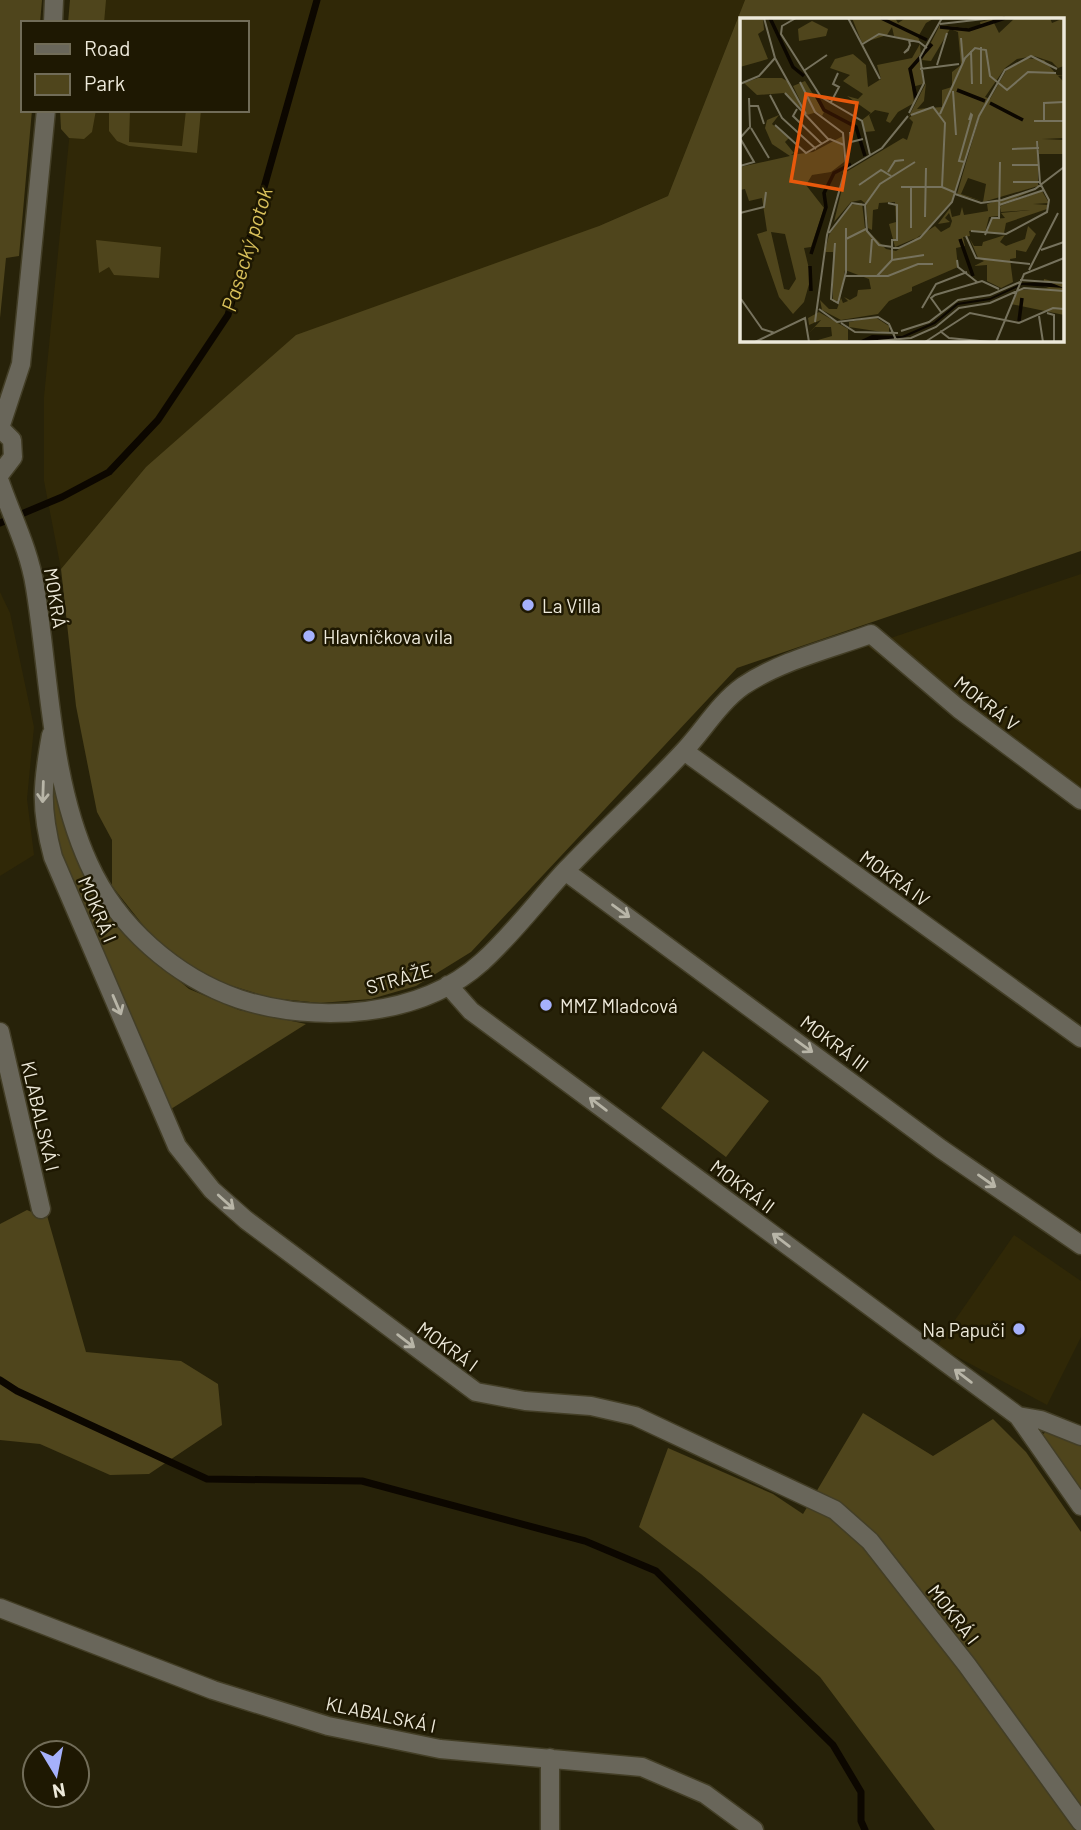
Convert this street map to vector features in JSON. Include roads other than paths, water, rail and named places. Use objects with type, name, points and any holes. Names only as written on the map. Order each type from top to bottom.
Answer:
[{"type":"street","points":[[53,21],[54,0]]},
{"type":"street","points":[[0,474],[10,465],[14,448],[7,433],[0,428],[16,383],[23,353],[46,112]]},
{"type":"street","name":"MOKRÁ","points":[[0,482],[17,525],[35,585],[53,725]]},
{"type":"street","name":"STRÁŽE","points":[[53,725],[66,791],[90,866],[130,925],[188,976],[211,988],[260,1005],[319,1013],[375,1009],[405,1002],[448,985],[482,962],[565,871],[745,685],[871,634]]},
{"type":"street","name":"MOKRÁ V","points":[[871,634],[959,709],[1081,800]]},
{"type":"street","name":"MOKRÁ I","points":[[53,725],[42,801],[53,857],[177,1146],[212,1190],[246,1220],[462,1384],[476,1391],[525,1401],[591,1406],[635,1416],[835,1510],[870,1541],[967,1665],[1081,1822]]},
{"type":"street","name":"MOKRÁ IV","points":[[684,751],[1081,1038]]},
{"type":"street","name":"MOKRÁ III","points":[[565,871],[941,1149],[1081,1245]]},
{"type":"street","name":"MOKRÁ II","points":[[448,985],[471,1011],[1018,1416],[1081,1506]]},
{"type":"street","name":"KLABALSKÁ I","points":[[0,1032],[41,1209]]},
{"type":"street","name":"MOKRÁ II","points":[[1018,1416],[1041,1420],[1081,1436]]},
{"type":"street","name":"KLABALSKÁ I","points":[[0,1608],[213,1690],[328,1726],[440,1749],[642,1767],[705,1794],[754,1830]]},
{"type":"street","points":[[550,1758],[550,1830]]},
{"type":"waterway","name":"Pasecký potok","points":[[0,523],[62,497],[109,472],[158,420],[228,315],[317,0]]},
{"type":"waterway","points":[[0,1380],[17,1391],[207,1479],[362,1481],[585,1541],[656,1571],[833,1745],[861,1792],[861,1821],[865,1830]]},
{"type":"place","name":"La Villa","points":[[528,605]]},
{"type":"place","name":"Hlavničkova vila","points":[[309,636]]},
{"type":"place","name":"MMZ Mladcová","points":[[546,1005]]},
{"type":"place","name":"Na Papuči","points":[[1019,1329]]}]
